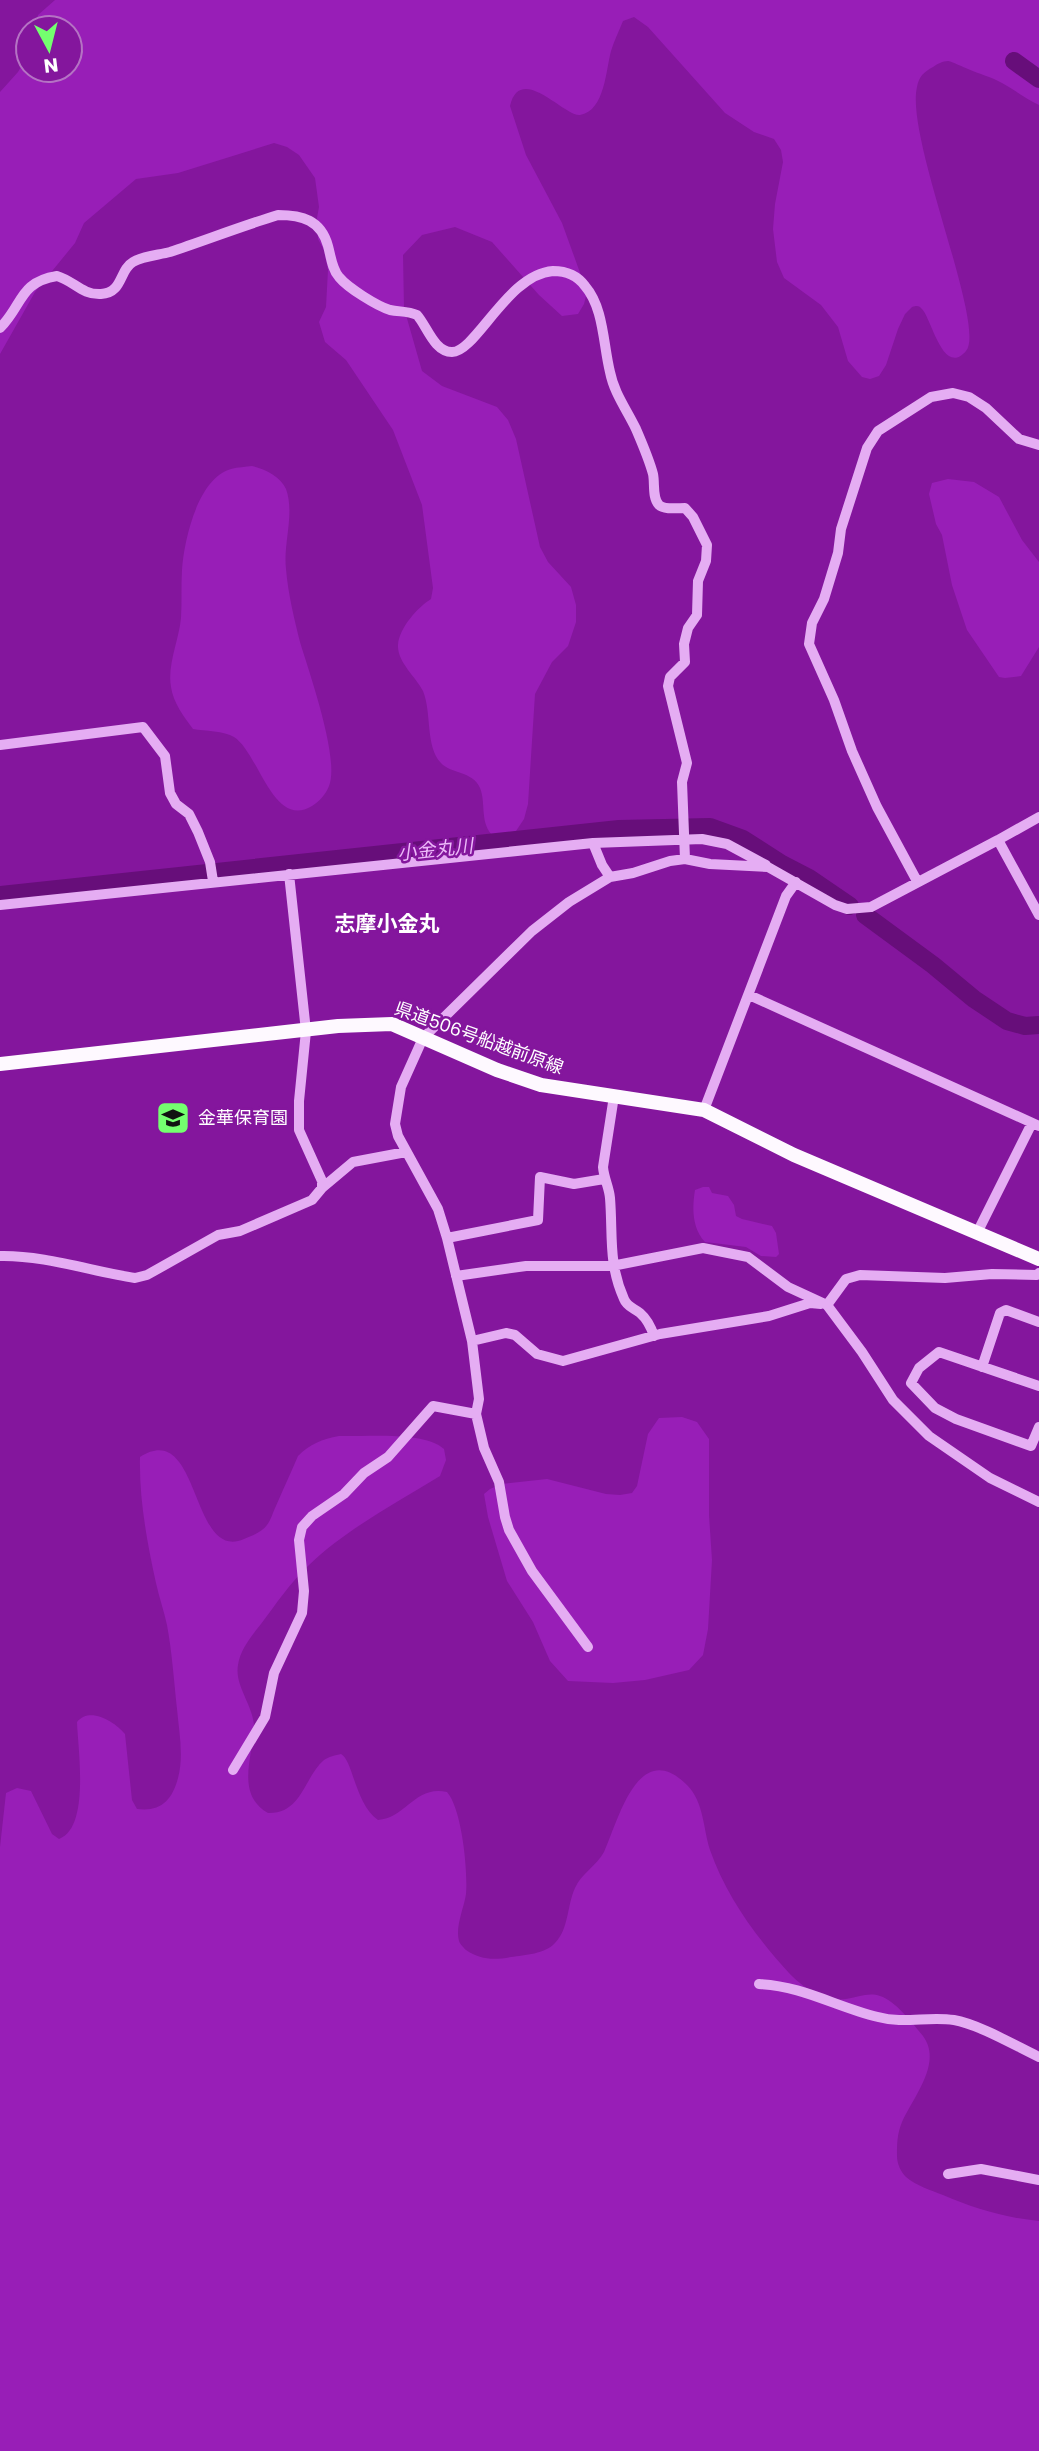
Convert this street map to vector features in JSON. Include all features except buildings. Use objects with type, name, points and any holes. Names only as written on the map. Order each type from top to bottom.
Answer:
[{"type":"main road","name":"県道506号船越前原線","points":[[0,1064],[338,1026],[392,1024],[497,1070],[541,1085],[704,1110],[783,1150],[1039,1259]]},
{"type":"street","points":[[0,328],[22,294],[33,283],[44,278],[57,276],[79,290],[104,295],[117,288],[127,267],[134,261],[278,215],[297,215],[309,219],[319,228],[327,243],[331,261],[340,278],[377,305],[417,315],[443,350],[452,352],[469,342],[505,299],[528,280],[545,272],[563,271],[579,279],[593,298],[601,322],[610,374],[654,476],[659,505],[685,508],[693,517],[707,545],[706,561],[698,581],[696,615],[688,628],[684,644],[685,662],[670,677],[668,686],[687,763],[682,782],[685,859]]},
{"type":"street","points":[[917,881],[877,807],[852,751],[834,700],[809,645],[812,623],[824,599],[838,553],[841,529],[867,448],[878,431],[931,397],[953,393],[969,397],[986,408],[1019,439],[1039,444]]},
{"type":"street","points":[[0,745],[143,727],[165,756],[170,793],[176,804],[189,814],[210,862],[213,881]]},
{"type":"street","points":[[0,905],[593,843],[702,839],[727,844],[847,909],[871,907],[1039,817]]},
{"type":"street","points":[[999,840],[1039,915]]},
{"type":"street","points":[[593,843],[601,865],[610,877]]},
{"type":"street","points":[[588,1647],[532,1571],[505,1517],[499,1482],[484,1448],[476,1414],[479,1399],[472,1341],[447,1238],[438,1209],[406,1152],[395,1124],[401,1087],[423,1038],[532,931],[569,902],[610,877],[633,873],[670,860],[685,859],[710,864],[768,867]]},
{"type":"street","points":[[289,874],[306,1031],[299,1130],[322,1188]]},
{"type":"street","points":[[704,1110],[786,896],[796,882]]},
{"type":"street","points":[[749,995],[1035,1126],[977,1233]]},
{"type":"street","points":[[614,1096],[603,1167],[610,1197],[612,1266],[625,1303],[640,1313],[654,1336]]},
{"type":"street","points":[[0,1255],[22,1255],[135,1278],[147,1275],[218,1235],[240,1231],[313,1200],[322,1188],[353,1163],[406,1152]]},
{"type":"street","points":[[447,1238],[538,1220],[540,1177],[574,1184],[604,1179]]},
{"type":"street","points":[[456,1276],[526,1266],[612,1266],[704,1248],[748,1257],[788,1287],[827,1305],[862,1352],[892,1400],[918,1427],[951,1453],[990,1478],[1039,1502]]},
{"type":"street","points":[[827,1305],[846,1279],[860,1275],[945,1278],[1039,1273]]},
{"type":"street","points":[[472,1341],[506,1333],[515,1335],[537,1354],[563,1361],[654,1336],[769,1316],[810,1303],[827,1305]]},
{"type":"street","points":[[982,1367],[1000,1313],[1006,1310],[1039,1322]]},
{"type":"street","points":[[1039,1386],[939,1352],[919,1368],[911,1383],[935,1408],[956,1419],[1031,1446],[1039,1427]]},
{"type":"street","points":[[233,1770],[265,1717],[274,1673],[302,1613],[304,1591],[299,1540],[302,1527],[312,1516],[344,1494],[364,1473],[388,1457],[433,1406],[476,1414]]},
{"type":"street","points":[[759,1984],[800,1989],[879,2018],[961,2021],[1039,2057]]},
{"type":"street","points":[[948,2174],[981,2169],[1039,2179]]},
{"type":"shaded area","points":[[55,0],[1039,0],[1039,105],[998,81],[946,61],[921,77],[917,87],[917,112],[923,146],[957,270],[966,307],[969,335],[966,351],[958,357],[951,357],[944,352],[926,314],[917,306],[912,307],[905,314],[898,329],[886,365],[879,376],[870,379],[862,377],[848,361],[838,327],[821,305],[784,278],[777,262],[773,229],[783,162],[781,150],[774,139],[754,132],[725,113],[648,27],[634,17],[623,21],[611,51],[603,88],[595,106],[588,112],[580,115],[573,113],[533,90],[523,89],[515,94],[510,106],[526,155],[562,223],[587,292],[578,314],[562,316],[539,295],[492,242],[455,227],[422,235],[403,255],[404,308],[422,371],[442,386],[497,407],[508,420],[516,439],[540,547],[548,562],[571,587],[576,605],[576,622],[568,646],[552,662],[535,694],[528,804],[524,819],[512,837],[491,834],[485,823],[482,794],[477,782],[445,767],[436,756],[423,691],[398,651],[399,638],[405,625],[420,607],[431,599],[433,588],[422,505],[393,430],[346,360],[325,342],[319,322],[326,307],[328,270],[324,250],[318,239],[319,207],[315,178],[299,155],[274,143],[178,173],[136,179],[84,223],[75,243],[35,292],[0,354],[0,92],[14,76],[14,84],[84,84],[84,14],[39,14]]},
{"type":"shaded area","points":[[252,466],[272,474],[286,489],[289,508],[286,559],[288,587],[300,642],[322,715],[330,756],[331,773],[326,792],[315,804],[298,811],[287,808],[277,799],[243,746],[234,737],[220,732],[193,729],[176,704],[171,687],[171,670],[181,618],[183,557],[195,512],[210,484],[220,475],[231,469]]},
{"type":"shaded area","points":[[948,479],[974,482],[999,497],[1022,540],[1039,562],[1039,647],[1021,676],[999,677],[967,630],[952,585],[942,535],[936,524],[929,494],[932,483]]},
{"type":"shaded area","points":[[709,1187],[712,1193],[728,1196],[734,1205],[736,1216],[772,1226],[776,1233],[779,1254],[776,1257],[761,1256],[746,1247],[705,1242],[695,1224],[693,1211],[695,1190]]},
{"type":"shaded area","points":[[682,1417],[697,1422],[709,1439],[712,1560],[708,1629],[703,1655],[689,1670],[645,1680],[613,1683],[568,1681],[550,1661],[533,1622],[507,1581],[484,1494],[502,1484],[547,1479],[606,1494],[632,1493],[637,1486],[648,1434],[659,1418]]},
{"type":"shaded area","points":[[339,1436],[394,1436],[423,1440],[444,1449],[446,1460],[440,1476],[355,1529],[308,1566],[283,1594],[244,1648],[239,1659],[238,1673],[254,1722],[248,1776],[252,1797],[258,1806],[268,1813],[288,1808],[317,1767],[324,1760],[341,1754],[349,1765],[364,1804],[378,1820],[396,1814],[427,1793],[447,1792],[457,1812],[465,1856],[466,1894],[459,1924],[459,1941],[471,1953],[493,1959],[546,1950],[560,1937],[575,1888],[604,1852],[623,1805],[643,1777],[655,1771],[670,1773],[687,1785],[700,1807],[710,1850],[724,1884],[754,1930],[789,1973],[808,1989],[822,1996],[846,1999],[872,1994],[880,1996],[904,2013],[923,2036],[930,2057],[928,2068],[899,2131],[897,2156],[904,2175],[919,2185],[966,2204],[1002,2215],[1039,2221],[1039,2451],[0,2451],[0,1847],[6,1793],[17,1788],[31,1791],[52,1834],[59,1839],[69,1832],[79,1805],[77,1722],[89,1715],[109,1721],[125,1734],[132,1800],[137,1809],[158,1807],[168,1799],[175,1786],[180,1770],[181,1752],[173,1667],[142,1505],[140,1457],[160,1450],[174,1457],[185,1472],[214,1531],[227,1541],[244,1539],[260,1532],[268,1523],[298,1456],[317,1443]]},
{"type":"waterway","points":[[1014,61],[1039,79]]},
{"type":"waterway","name":"小金丸川","points":[[0,895],[619,829],[710,827],[743,839],[850,906]]},
{"type":"waterway","name":"小金丸川","points":[[865,915],[974,999],[1007,1021],[1025,1026],[1039,1025]]},
{"type":"place","name":"金華保育園","points":[[173,1118]]},
{"type":"district","name":"志摩小金丸","points":[[387,924]]}]
